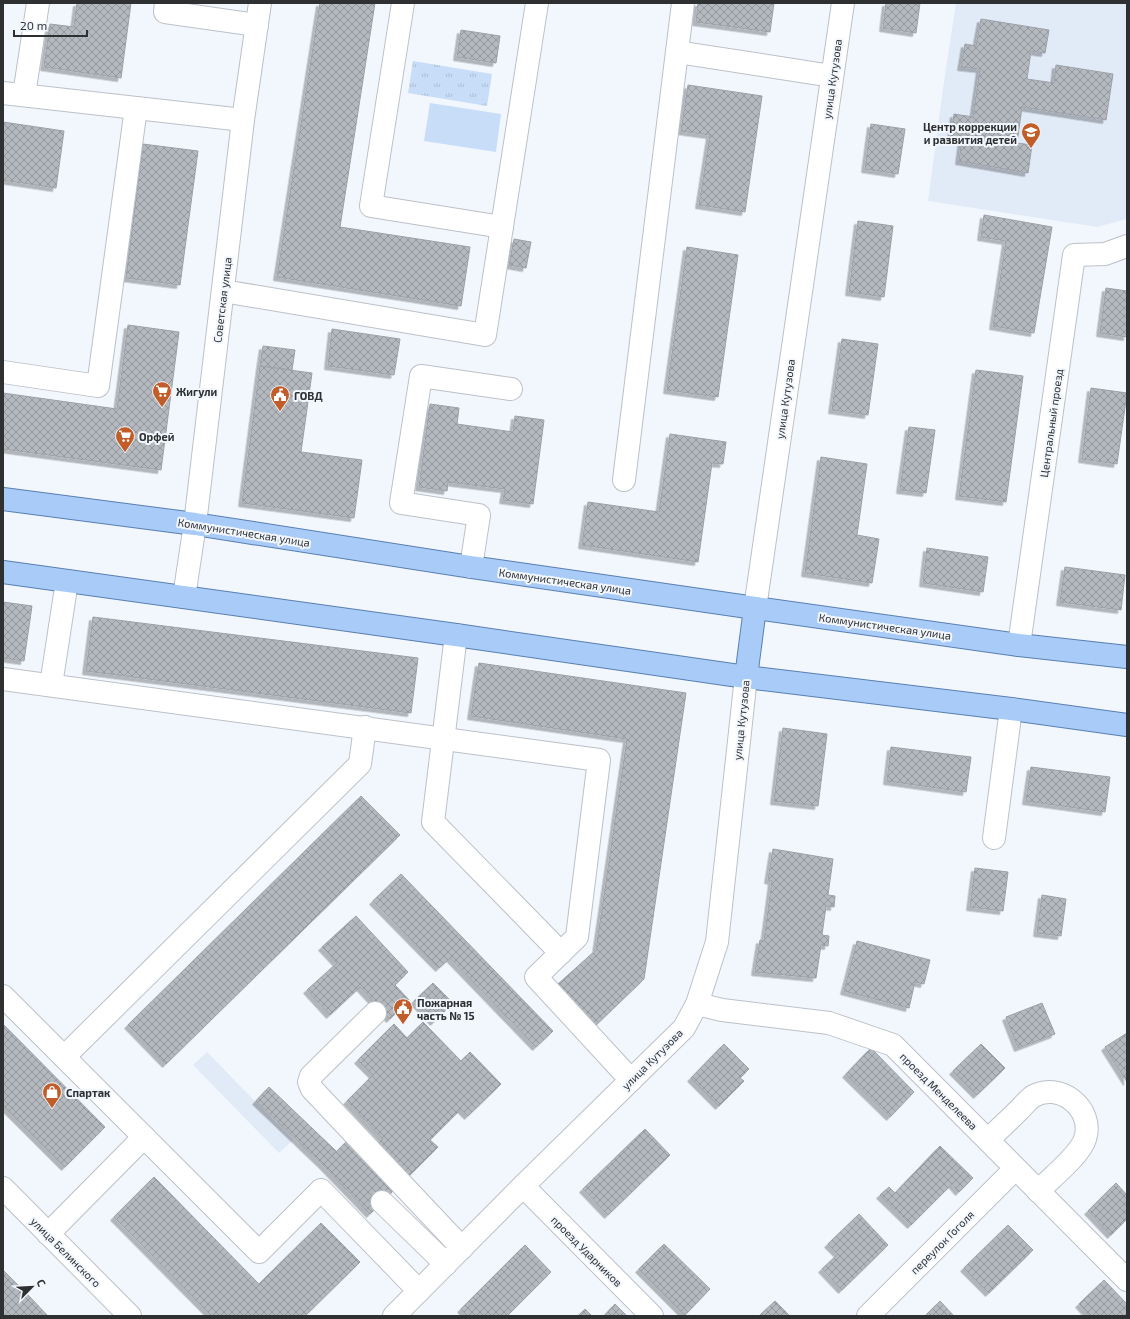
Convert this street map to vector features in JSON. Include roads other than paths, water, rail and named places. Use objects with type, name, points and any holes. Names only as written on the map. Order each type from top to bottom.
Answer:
[{"type":"main road","name":"Коммунистическая улица","points":[[3,499],[194,524],[471,567],[755,608],[1020,645],[1127,657]]},
{"type":"main road","points":[[3,572],[746,677],[1011,709],[1127,725]]},
{"type":"main road","name":"улица Кутузова","points":[[746,677],[755,608]]},
{"type":"street","points":[[24,95],[38,3]]},
{"type":"street","points":[[166,3],[165,12],[257,25]]},
{"type":"street","name":"Советская улица","points":[[184,597],[243,120],[260,3]]},
{"type":"street","points":[[403,3],[371,206],[502,227]]},
{"type":"street","points":[[223,291],[485,335],[537,3]]},
{"type":"street","points":[[624,480],[683,3]]},
{"type":"street","name":"улица Кутузова","points":[[755,608],[843,3]]},
{"type":"street","points":[[677,52],[832,76]]},
{"type":"street","points":[[3,92],[243,120]]},
{"type":"street","points":[[3,372],[98,386],[136,108]]},
{"type":"street","name":"Центральный проезд","points":[[1020,645],[1074,255],[1105,254],[1127,246]]},
{"type":"street","points":[[471,567],[479,515],[401,503],[421,376],[511,389]]},
{"type":"street","points":[[51,685],[67,581]]},
{"type":"street","points":[[456,635],[433,822],[561,953]]},
{"type":"street","name":"улица Кутузова","points":[[394,1316],[523,1186],[684,1028],[697,1004],[717,942],[746,677]]},
{"type":"street","points":[[3,679],[600,760],[577,937],[536,978],[631,1080]]},
{"type":"street","points":[[994,838],[1011,709]]},
{"type":"street","points":[[64,1057],[360,764],[365,727]]},
{"type":"street","points":[[3,996],[259,1252],[321,1190],[419,1291]]},
{"type":"street","name":"проезд Менделеева","points":[[697,1004],[722,1010],[829,1023],[893,1045],[1127,1280]]},
{"type":"street","points":[[375,1013],[311,1076],[309,1082],[312,1089],[462,1248]]},
{"type":"street","points":[[988,1140],[1032,1097],[1043,1093],[1056,1092],[1067,1096],[1077,1104],[1084,1114],[1087,1126],[1086,1138],[1081,1149],[1038,1191]]},
{"type":"street","points":[[48,1234],[144,1137]]},
{"type":"street","name":"переулок Гоголя","points":[[868,1316],[1015,1168]]},
{"type":"street","name":"проезд Ударников","points":[[523,1186],[652,1316]]},
{"type":"street","name":"улица Белинского","points":[[5,1196],[48,1234],[130,1316]]},
{"type":"street","points":[[382,1202],[446,1264]]},
{"type":"place","name":"Центр коррекции и развития детей","points":[[1031,149]]},
{"type":"place","name":"Жигули","points":[[162,408]]},
{"type":"place","name":"ГОВД","points":[[280,412]]},
{"type":"place","name":"Орфей","points":[[125,453]]},
{"type":"place","name":"Пожарная часть № 15","points":[[403,1025]]},
{"type":"place","name":"Спартак","points":[[52,1109]]}]
